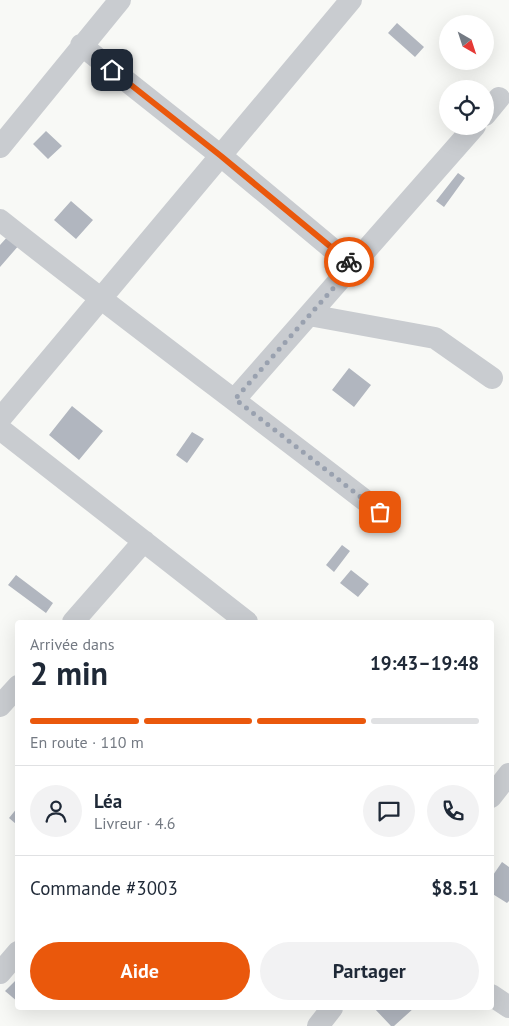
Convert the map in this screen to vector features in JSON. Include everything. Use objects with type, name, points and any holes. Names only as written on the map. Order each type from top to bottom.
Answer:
[{"type":"street","points":[[0,147],[81,45],[120,0]]},
{"type":"street","points":[[0,418],[351,0]]},
{"type":"street","points":[[81,45],[221,156],[353,266]]},
{"type":"street","points":[[235,399],[467,135]]},
{"type":"street","points":[[0,220],[100,299],[235,399],[380,512]]},
{"type":"street","points":[[309,315],[435,338],[492,378]]},
{"type":"street","points":[[0,429],[244,620]]},
{"type":"street","points":[[75,620],[144,541]]},
{"type":"street","points":[[0,706],[15,689]]},
{"type":"street","points":[[494,793],[509,774]]},
{"type":"street","points":[[0,973],[15,956]]},
{"type":"street","points":[[494,997],[509,1008]]},
{"type":"street","points":[[318,1026],[330,1010]]},
{"type":"building","points":[[397,23],[424,47],[415,57],[388,33]]},
{"type":"building","points":[[46,131],[62,146],[48,159],[33,144]]},
{"type":"building","points":[[458,173],[465,178],[444,207],[436,201]]},
{"type":"building","points":[[71,201],[93,220],[76,239],[54,220]]},
{"type":"building","points":[[9,235],[20,244],[0,267],[0,245]]},
{"type":"building","points":[[349,368],[371,385],[354,407],[332,390]]},
{"type":"building","points":[[72,406],[103,431],[79,460],[49,435]]},
{"type":"building","points":[[192,432],[204,439],[187,463],[176,455]]},
{"type":"building","points":[[342,545],[350,551],[334,572],[326,565]]},
{"type":"building","points":[[351,570],[369,584],[358,597],[340,583]]},
{"type":"building","points":[[16,575],[53,603],[46,613],[8,585]]},
{"type":"building","points":[[15,811],[15,823],[9,818]]},
{"type":"building","points":[[502,862],[509,867],[509,901],[507,903],[494,895],[494,874]]},
{"type":"building","points":[[15,981],[15,999],[5,991]]},
{"type":"building","points":[[376,1010],[412,1010],[394,1026],[391,1026]]},
{"type":"way so far","points":[[349,262],[353,266],[235,399],[380,512]]},
{"type":"route","points":[[112,70],[221,156],[349,262]]}]
